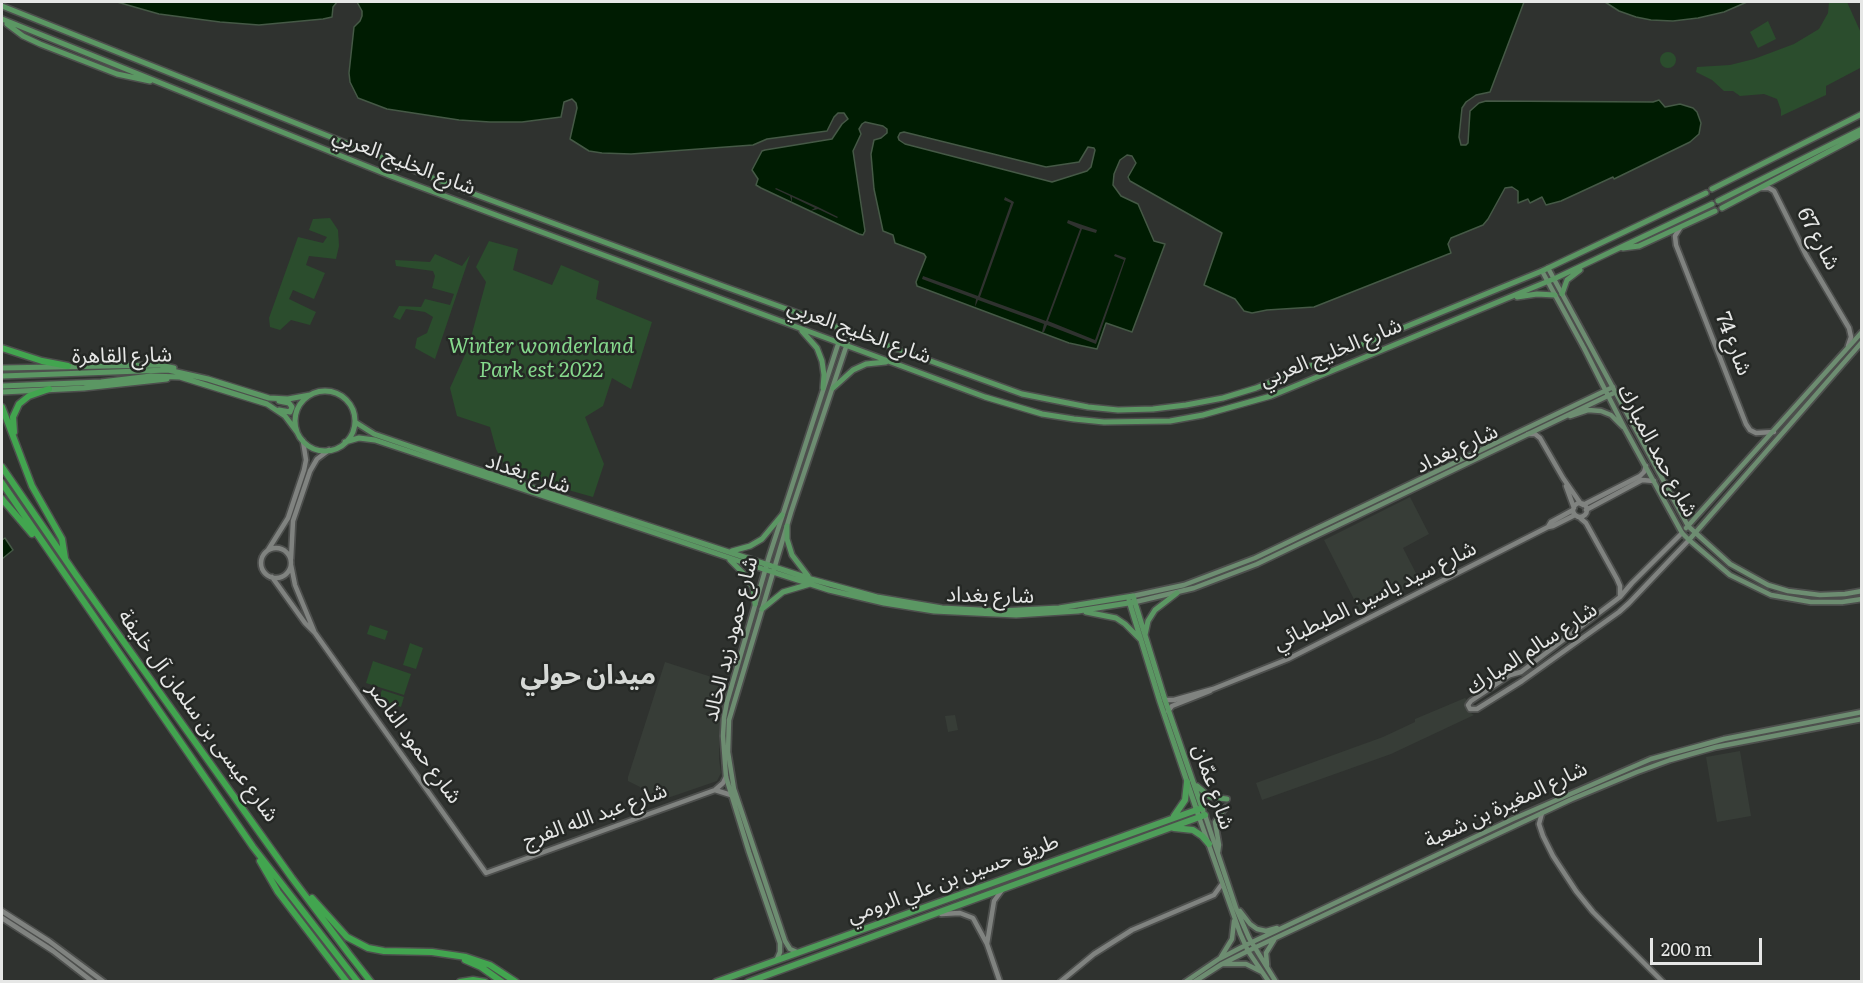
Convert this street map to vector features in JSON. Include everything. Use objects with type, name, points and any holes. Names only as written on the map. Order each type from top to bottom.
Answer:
[{"type":"highway","points":[[2,348],[42,361],[68,366]]},
{"type":"highway","points":[[15,442],[13,421],[19,404],[29,396],[49,389]]},
{"type":"highway","points":[[2,407],[37,496],[62,539],[65,558]]},
{"type":"highway","name":"شارع عيسى بن سلمان آل خليفة","points":[[2,466],[292,878],[372,981]]},
{"type":"highway","name":"شارع عيسى بن سلمان آل خليفة","points":[[2,483],[254,847],[358,981]]},
{"type":"highway","points":[[2,499],[22,525],[41,542]]},
{"type":"highway","points":[[1170,819],[1183,803],[1190,782]]},
{"type":"highway","name":"طريق حسين بن علي الرومي","points":[[716,981],[1170,819],[1201,812]]},
{"type":"highway","name":"طريق حسين بن علي الرومي","points":[[748,981],[1167,828],[1201,812]]},
{"type":"highway","points":[[1167,828],[1193,830],[1209,844]]},
{"type":"highway","points":[[1134,832],[1137,839]]},
{"type":"highway","points":[[254,847],[278,892],[345,981]]},
{"type":"highway","points":[[1018,883],[1017,878],[1068,860],[1078,852]]},
{"type":"highway","points":[[292,878],[344,933],[356,942],[379,950],[444,953],[480,961],[516,981]]},
{"type":"highway","points":[[943,910],[956,902],[1008,883],[1005,878]]},
{"type":"highway","points":[[444,953],[475,964],[502,981]]},
{"type":"highway","points":[[460,981],[485,981]]},
{"type":"main road","name":"شارع الخليج العربي","points":[[2,6],[466,191],[1022,394],[1118,410],[1195,404],[1256,388],[1542,271],[1706,192]]},
{"type":"main road","name":"شارع الخليج العربي","points":[[2,20],[401,180],[838,343],[995,399],[1042,414],[1074,419],[1104,422],[1170,420],[1223,410],[1301,384],[1548,282],[1712,204]]},
{"type":"main road","points":[[2,20],[31,40],[92,64],[123,76],[144,79],[186,92]]},
{"type":"main road","points":[[1712,189],[1862,114]]},
{"type":"main road","points":[[1718,201],[1853,133],[1862,131]]},
{"type":"main road","points":[[1722,208],[1862,131]]},
{"type":"main road","points":[[1808,162],[1832,144]]},
{"type":"main road","points":[[1622,248],[1638,246],[1715,211]]},
{"type":"main road","points":[[1562,294],[1565,283],[1582,267]]},
{"type":"main road","name":"شارع حمد المبارك","points":[[1548,268],[1688,526],[1730,564],[1768,585],[1788,591],[1820,595],[1862,591]]},
{"type":"main road","name":"شارع حمد المبارك","points":[[1542,271],[1682,533],[1730,575],[1771,595],[1811,602],[1842,602],[1862,599]]},
{"type":"main road","points":[[1509,297],[1555,295]]},
{"type":"main road","points":[[799,328],[817,348],[823,368],[824,388]]},
{"type":"main road","name":"شارع حمود زيد الخالد","points":[[777,959],[780,943],[726,777],[724,718],[766,566],[843,329]]},
{"type":"main road","name":"شارع حمود زيد الخالد","points":[[797,952],[787,945],[777,921],[734,789],[729,765],[729,735],[732,707],[787,526],[851,332]]},
{"type":"main road","name":"شارع سالم المبارك","points":[[1682,533],[1862,332]]},
{"type":"main road","name":"شارع سالم المبارك","points":[[1689,540],[1862,342]]},
{"type":"main road","points":[[833,388],[854,370],[866,364],[893,363]]},
{"type":"main road","points":[[2,368],[163,366],[181,372]]},
{"type":"main road","name":"شارع القاهرة","points":[[2,376],[138,370],[181,372],[273,398],[310,395]]},
{"type":"main road","name":"شارع القاهرة","points":[[2,386],[108,381],[158,375],[180,377],[256,399],[277,410],[297,432]]},
{"type":"main road","name":"شارع القاهرة","points":[[2,392],[118,385],[168,379],[198,382]]},
{"type":"main road","points":[[1223,410],[1258,396],[1260,392],[1256,388]]},
{"type":"main road","name":"شارع بغداد","points":[[355,422],[374,434],[867,599],[926,611],[997,615],[1078,611],[1184,585],[1255,558],[1614,390]]},
{"type":"main road","points":[[327,391],[340,395],[352,408],[355,422],[353,431],[345,442],[329,450],[315,448],[303,441],[295,424],[297,411],[301,404],[310,395],[327,391]]},
{"type":"main road","name":"شارع بغداد","points":[[811,581],[914,604],[969,610],[1059,608],[1177,593],[1257,564],[1564,417],[1608,393]]},
{"type":"main road","points":[[273,398],[291,404],[292,407],[288,412],[277,410]]},
{"type":"main road","points":[[1564,417],[1591,410],[1601,411],[1611,415],[1625,429]]},
{"type":"main road","name":"شارع بغداد","points":[[345,442],[359,438],[375,440],[723,556],[766,566]]},
{"type":"main road","points":[[1713,500],[1713,504],[1718,507]]},
{"type":"main road","points":[[729,551],[750,546],[762,540],[782,515]]},
{"type":"main road","points":[[762,609],[783,592],[811,581],[792,555],[787,539],[787,526]]},
{"type":"main road","points":[[723,556],[744,573],[753,588],[755,604]]},
{"type":"main road","points":[[1078,611],[1116,618],[1142,638],[1152,613],[1177,593]]},
{"type":"main road","name":"شارع عمّان","points":[[1131,599],[1190,782],[1218,852],[1250,946],[1276,981]]},
{"type":"main road","name":"شارع عمّان","points":[[1142,638],[1165,700],[1190,782]]},
{"type":"main road","name":"شارع المغيرة بن شعبة","points":[[1185,981],[1291,924],[1513,819],[1651,759],[1724,739],[1862,712]]},
{"type":"main road","name":"شارع المغيرة بن شعبة","points":[[1250,946],[1276,938],[1526,820],[1610,783],[1670,760],[1716,747],[1862,718]]},
{"type":"main road","points":[[1190,782],[1207,796],[1227,799]]},
{"type":"main road","points":[[1218,852],[1215,822],[1226,807]]},
{"type":"main road","name":"شارع عمّان","points":[[1201,812],[1209,844],[1234,915],[1269,981]]},
{"type":"main road","points":[[1236,908],[1250,924],[1260,930],[1291,924]]},
{"type":"main road","points":[[1234,915],[1232,939],[1221,961],[1242,964],[1264,974]]},
{"type":"main road","points":[[1267,968],[1266,953],[1276,938]]},
{"type":"main road","name":"شارع المغيرة بن شعبة","points":[[1194,981],[1221,961]]},
{"type":"street","name":"شارع 67","points":[[1761,188],[1769,188],[1774,192],[1806,255],[1849,328],[1851,337],[1848,347]]},
{"type":"street","points":[[1676,245],[1676,236],[1681,228]]},
{"type":"street","points":[[1662,236],[1676,245]]},
{"type":"street","name":"شارع 74","points":[[1676,245],[1746,424],[1756,434],[1774,432]]},
{"type":"street","points":[[1540,438],[1543,427]]},
{"type":"street","points":[[1528,434],[1535,434],[1540,438],[1563,478],[1584,508],[1586,523]]},
{"type":"street","points":[[268,550],[282,549],[291,562],[289,570],[282,576],[272,577],[264,571],[262,562],[264,555],[288,518],[306,460],[303,441]]},
{"type":"street","name":"شارع حمود الناصر","points":[[315,633],[295,585],[291,562],[293,521],[310,471],[317,459],[329,450]]},
{"type":"street","points":[[1634,482],[1643,474],[1646,466]]},
{"type":"street","points":[[1563,478],[1575,512],[1586,523],[1617,579],[1621,590],[1620,597]]},
{"type":"street","points":[[1575,512],[1634,482],[1645,479],[1654,482]]},
{"type":"street","points":[[1575,512],[1584,508]]},
{"type":"street","name":"شارع سيد ياسين الطبطبائي","points":[[1165,700],[1170,701],[1212,689],[1288,659],[1548,526],[1551,522],[1575,512]]},
{"type":"street","name":"شارع سالم المبارك","points":[[1682,533],[1620,597],[1521,672],[1510,675],[1471,701],[1468,705],[1470,709],[1477,709],[1629,603],[1689,540]]},
{"type":"street","points":[[1652,562],[1658,568],[1653,579]]},
{"type":"street","name":"شارع حمود الناصر","points":[[272,577],[315,633],[486,873]]},
{"type":"street","points":[[1617,579],[1624,584],[1632,583]]},
{"type":"street","points":[[298,613],[305,609]]},
{"type":"street","name":"شارع سيد ياسين الطبطبائي","points":[[1168,711],[1172,706],[1205,694],[1212,689]]},
{"type":"street","name":"شارع عبد الله الفرج","points":[[486,873],[715,790],[726,777]]},
{"type":"street","points":[[715,790],[731,795]]},
{"type":"street","points":[[1542,813],[1539,818],[1540,827],[1553,856],[1576,891],[1593,912],[1662,981]]},
{"type":"street","points":[[1526,820],[1540,827]]},
{"type":"street","points":[[1060,981],[1094,954],[1132,930],[1214,895],[1222,884]]},
{"type":"street","points":[[987,944],[994,901],[997,894],[1006,887]]},
{"type":"street","points":[[1214,895],[1227,897]]},
{"type":"street","points":[[2,911],[49,941],[104,981]]},
{"type":"street","points":[[924,917],[945,913],[968,915],[975,921],[987,944],[1000,981]]},
{"type":"street","points":[[2,918],[53,951],[93,981]]},
{"type":"shaded area","points":[[117,2],[337,2],[333,7],[332,17],[259,25],[159,14]]},
{"type":"shaded area","points":[[357,2],[1524,2],[1490,92],[1476,95],[1462,108],[1459,137],[1461,145],[1468,143],[1470,111],[1479,103],[1486,101],[1653,102],[1659,100],[1665,107],[1680,104],[1693,108],[1701,123],[1699,134],[1690,142],[1614,179],[1613,177],[1561,201],[1546,205],[1542,197],[1530,203],[1528,199],[1518,203],[1518,191],[1512,187],[1505,188],[1483,225],[1451,238],[1448,244],[1451,253],[1314,307],[1252,313],[1244,311],[1235,299],[1204,285],[1222,233],[1130,181],[1128,177],[1136,163],[1132,156],[1127,155],[1120,160],[1114,174],[1113,185],[1121,196],[1138,204],[1154,241],[1165,244],[1132,332],[1106,323],[1097,349],[1069,343],[917,286],[916,282],[926,257],[924,254],[895,243],[893,235],[883,231],[874,189],[871,154],[874,140],[887,133],[887,129],[883,126],[865,122],[862,124],[859,129],[861,134],[853,151],[865,231],[863,235],[761,188],[756,185],[758,179],[752,170],[762,151],[832,139],[848,119],[844,113],[838,113],[834,117],[827,131],[767,139],[753,145],[631,154],[589,151],[570,139],[577,108],[572,99],[564,102],[561,117],[522,122],[459,120],[387,109],[358,98],[350,82],[354,27],[360,21],[362,11]],"holes":[[[904,132],[1046,167],[1079,162],[1088,147],[1095,150],[1091,167],[1087,171],[1052,182],[905,144],[898,137]]]},
{"type":"shaded area","points":[[1605,2],[1747,2],[1724,12],[1673,21],[1636,17],[1619,11]]},
{"type":"shaded area","points":[[1410,497],[1429,534],[1403,548],[1420,581],[1360,611],[1324,540]]},
{"type":"shaded area","points":[[5,538],[13,550],[2,559],[2,540]]},
{"type":"shaded area","points":[[665,662],[724,681],[727,686],[720,717],[721,773],[717,781],[656,802],[652,801],[640,787],[628,781],[628,777]]},
{"type":"shaded area","points":[[1465,698],[1467,700],[1466,710],[1474,715],[1391,754],[1262,800],[1256,783],[1383,737],[1415,722],[1415,719]]},
{"type":"shaded area","points":[[955,715],[958,730],[948,732],[945,716]]},
{"type":"shaded area","points":[[1740,751],[1751,816],[1717,822],[1706,757]]},
{"type":"green space","points":[[1829,2],[1847,2],[1861,33],[1862,67],[1826,86],[1826,95],[1781,116],[1777,99],[1764,94],[1740,96],[1733,91],[1724,91],[1712,80],[1696,72],[1697,67],[1730,65],[1794,44],[1819,29],[1828,13]]},
{"type":"green space","points":[[1768,21],[1776,39],[1758,48],[1750,32]]},
{"type":"green space","points":[[1665,52],[1671,52],[1676,60],[1674,66],[1665,68],[1660,63],[1660,57]]},
{"type":"green space","points":[[330,218],[338,230],[339,246],[336,259],[309,256],[306,265],[325,273],[314,299],[293,290],[289,299],[316,312],[310,325],[291,320],[280,330],[270,327],[269,318],[298,237],[323,243],[327,237],[309,230],[313,219]]},
{"type":"green space","name":"Winter wonderland Park est 2022","points":[[489,241],[518,249],[513,270],[552,285],[561,265],[599,281],[596,299],[652,322],[631,389],[612,378],[603,406],[585,417],[604,464],[593,497],[508,473],[496,449],[490,427],[457,416],[450,388],[468,348],[486,282],[476,267]]},
{"type":"green space","points":[[435,254],[462,266],[470,255],[435,359],[415,348],[417,338],[427,333],[433,317],[425,312],[406,309],[400,320],[393,317],[399,306],[421,307],[425,299],[450,305],[454,294],[432,288],[435,276],[433,271],[396,266],[395,260],[430,262]]},
{"type":"green space","points":[[370,625],[388,631],[385,640],[367,634]]},
{"type":"green space","points":[[410,643],[423,648],[416,669],[403,665]]},
{"type":"green space","points":[[373,661],[411,674],[404,695],[366,683]]},
{"type":"green space","points":[[382,690],[404,697],[401,707],[378,700]]},
{"type":"pier","points":[[776,188],[838,217],[818,209],[810,211],[815,208],[792,197],[792,203],[790,196]]},
{"type":"pier","points":[[1005,197],[1014,202],[980,297],[1046,321],[1080,229],[1067,223],[1068,220],[1097,230],[1096,233],[1082,229],[1048,321],[1095,340],[1124,260],[1114,256],[1115,254],[1126,258],[1096,344],[1047,325],[1042,332],[1044,324],[978,300],[975,307],[976,299],[922,279],[923,276],[978,296],[1011,203],[1004,200]]},
{"type":"district","name":"ميدان حولي","points":[[588,676]]}]
